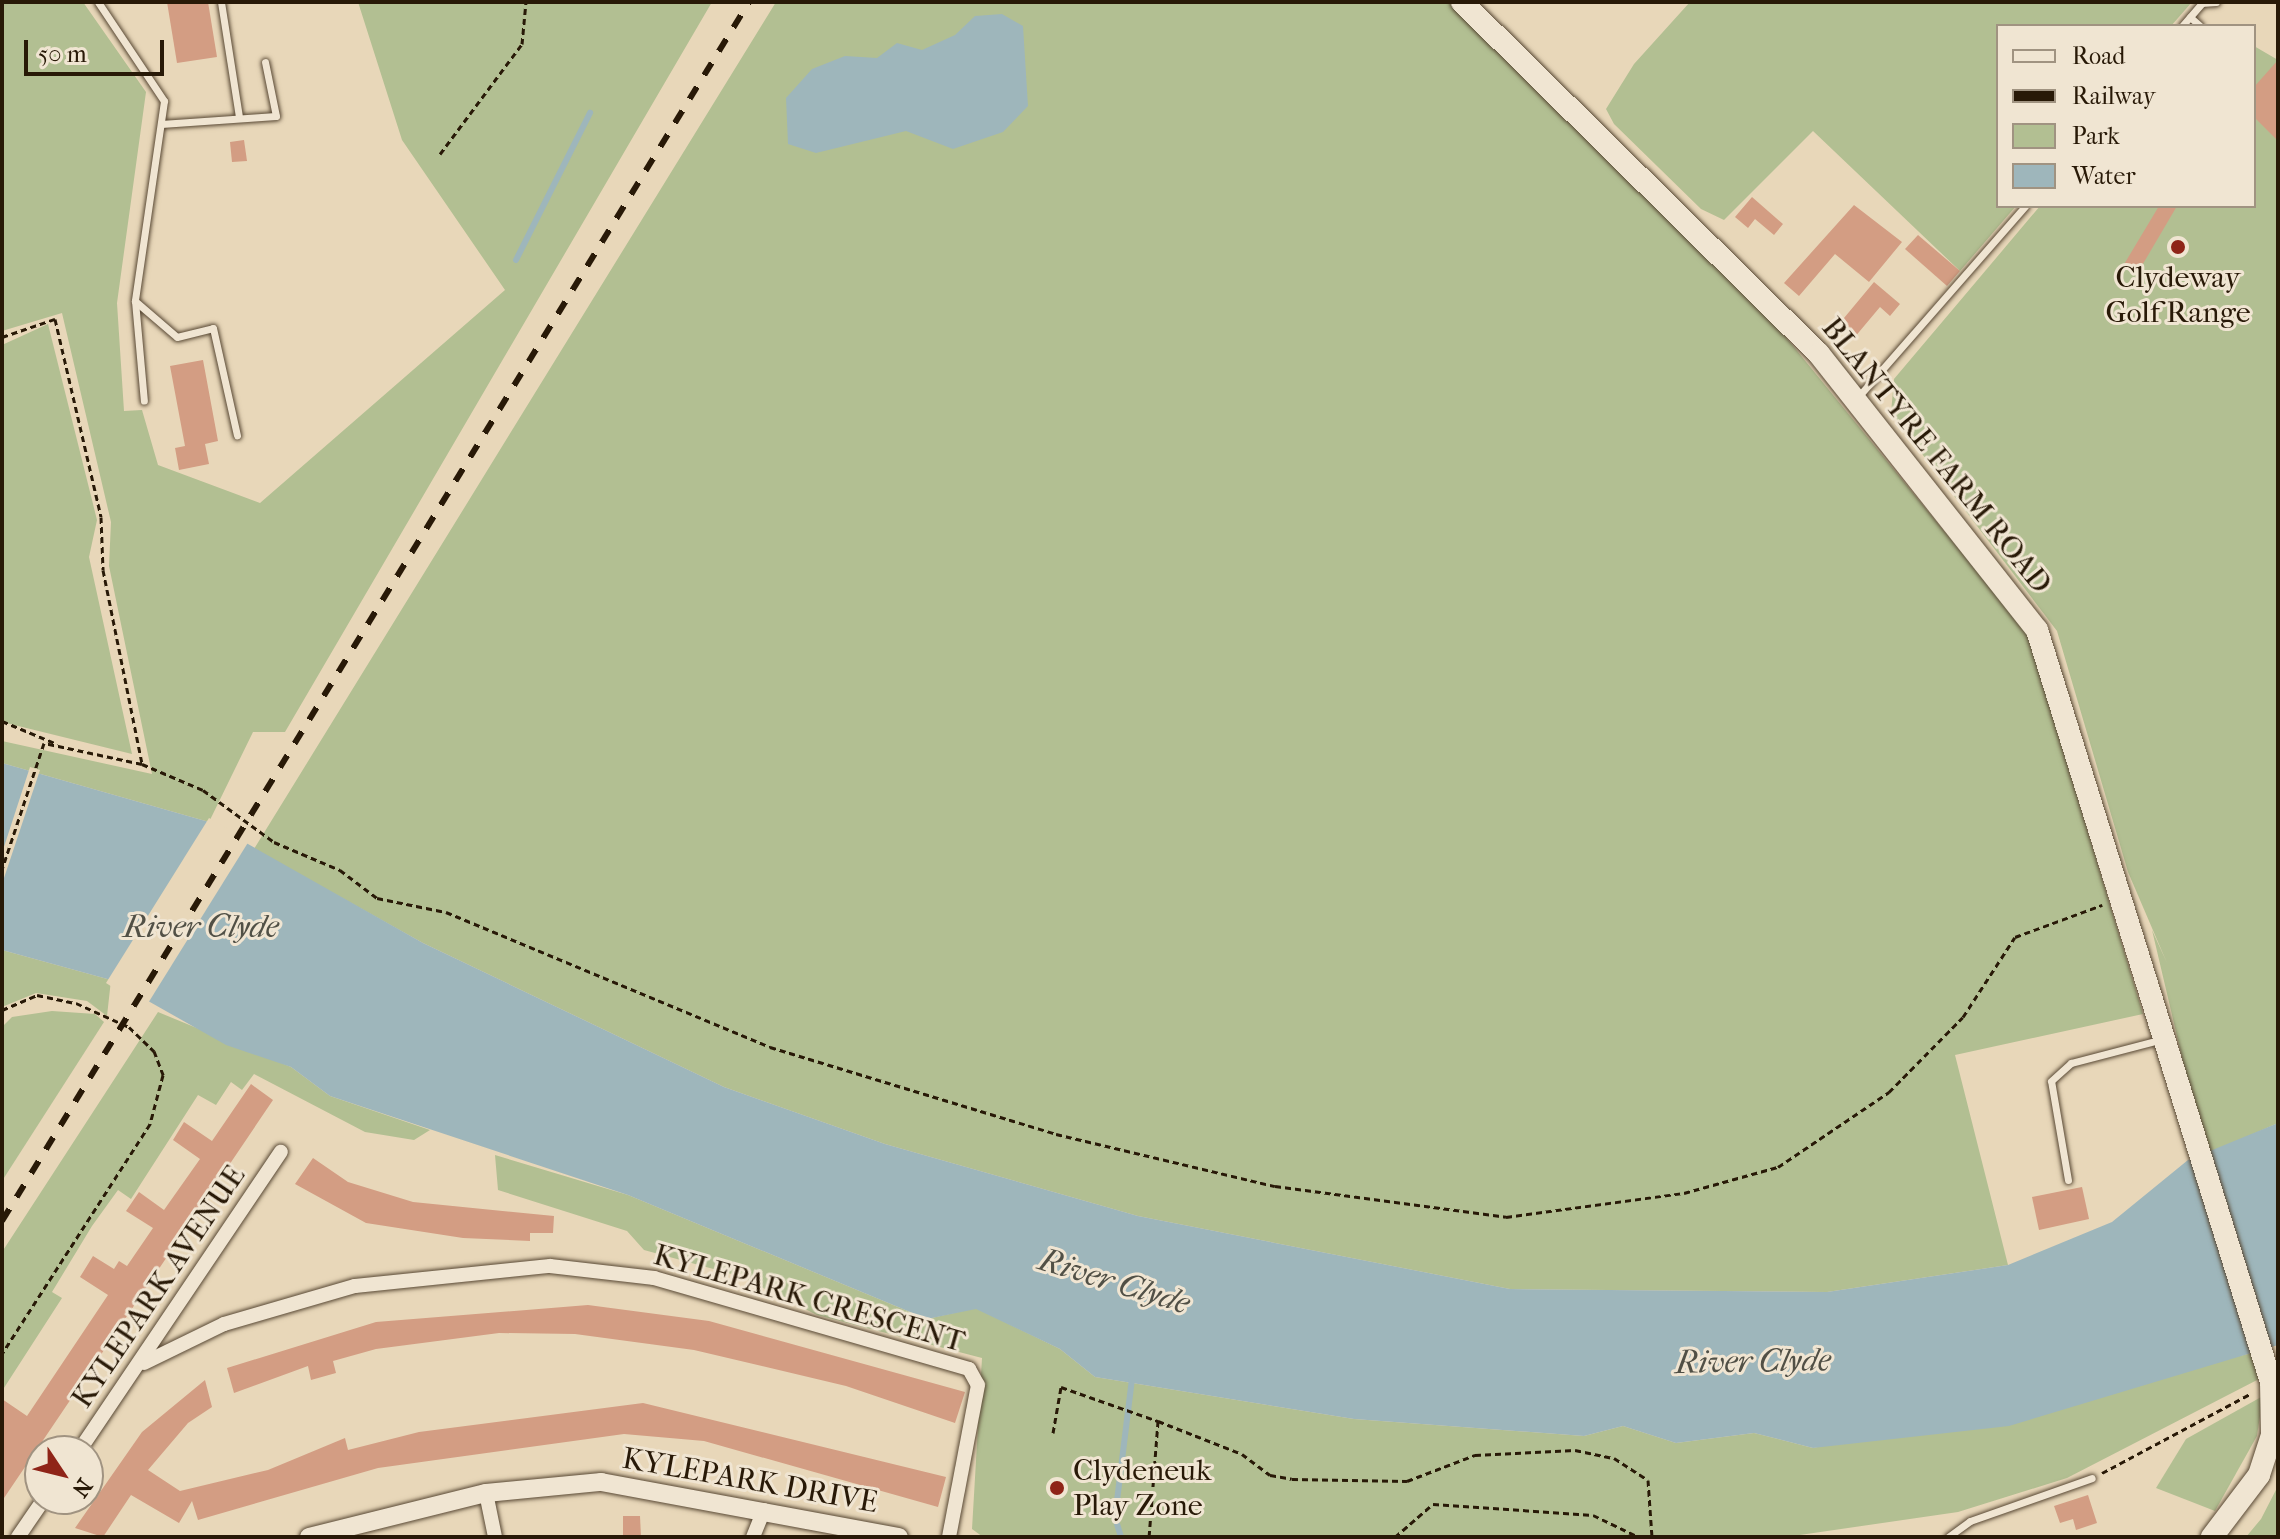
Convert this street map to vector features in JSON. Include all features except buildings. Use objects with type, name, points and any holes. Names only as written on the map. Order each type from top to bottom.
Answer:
[{"type":"main road","name":"BLANTYRE FARM ROAD","points":[[1462,2],[1789,322],[1857,399],[2037,630],[2197,1157],[2271,1382]]},
{"type":"main road","points":[[2212,1537],[2249,1493],[2275,1435],[2271,1382]]},
{"type":"street","name":"KYLEPARK AVENUE","points":[[91,1435],[144,1363],[281,1152]]},
{"type":"street","name":"KYLEPARK CRESCENT","points":[[144,1363],[224,1324],[355,1286],[550,1266],[654,1278],[969,1369],[978,1385],[949,1537]]},
{"type":"street","name":"KYLEPARK DRIVE","points":[[309,1537],[486,1493],[626,1484],[899,1537]]},
{"type":"street","points":[[486,1493],[495,1537]]},
{"type":"street","points":[[753,1537],[764,1510]]},
{"type":"street","points":[[18,1537],[33,1515]]},
{"type":"lane","points":[[98,2],[164,101],[135,301],[144,401]]},
{"type":"lane","points":[[221,2],[239,117]]},
{"type":"lane","points":[[2184,24],[2202,3],[2216,2]]},
{"type":"lane","points":[[2190,17],[2198,24]]},
{"type":"lane","points":[[161,124],[276,116],[265,62]]},
{"type":"lane","points":[[1857,399],[2023,208]]},
{"type":"lane","points":[[135,301],[177,337],[213,328],[237,435]]},
{"type":"lane","points":[[2068,1180],[2051,1081],[2071,1063],[2161,1040]]},
{"type":"lane","points":[[1945,1537],[1970,1521],[2092,1478]]},
{"type":"path","points":[[440,154],[522,44],[526,2]]},
{"type":"path","points":[[2,337],[55,319],[101,517],[103,570],[142,764]]},
{"type":"path","points":[[2,721],[59,745]]},
{"type":"path","points":[[2,869],[44,743],[142,764],[203,790],[274,842],[340,870],[377,898],[446,912],[770,1047],[1056,1134],[1275,1186],[1506,1217],[1684,1193],[1778,1167],[1889,1092],[1963,1017],[2015,937],[2120,900]]},
{"type":"path","points":[[2,1010],[37,995],[76,1003],[129,1027],[154,1051],[163,1075],[150,1124],[2,1354]]},
{"type":"path","points":[[2092,1478],[2271,1382]]},
{"type":"path","points":[[1053,1433],[1061,1387],[1242,1454],[1270,1475],[1292,1479],[1407,1481],[1475,1455],[1575,1450],[1614,1458],[1648,1480],[1652,1537]]},
{"type":"path","points":[[1149,1537],[1158,1421]]},
{"type":"path","points":[[1395,1537],[1433,1504],[1593,1515],[1639,1537]]},
{"type":"path","points":[[1860,1537],[1945,1537]]},
{"type":"green space","points":[[2,2],[83,2],[146,92],[117,303],[124,411],[142,410],[158,465],[260,503],[505,290],[402,140],[358,2],[712,2],[285,732],[253,732],[209,822],[2,763],[2,741],[152,774],[109,566],[111,522],[62,313],[2,331]]},
{"type":"green space","points":[[776,2],[1448,2],[1767,314],[2028,634],[2143,1014],[1955,1055],[2008,1265],[1827,1292],[1510,1289],[1138,1216],[885,1144],[724,1087],[423,943],[254,849]]},
{"type":"green space","points":[[1690,2],[2192,2],[2173,24],[1996,24],[1996,208],[2014,208],[1960,271],[1813,131],[1724,220],[1701,209],[1614,124],[1606,109],[1634,64]]},
{"type":"green space","points":[[2256,47],[2278,60],[2278,1123],[2205,1155],[2152,930],[2167,963],[2128,872],[2057,631],[1891,413],[1894,379],[2038,208],[2256,208]]},
{"type":"green space","points":[[48,324],[97,520],[89,557],[132,754],[2,722],[2,345]]},
{"type":"green space","points":[[2,950],[111,980],[107,1016],[87,1001],[36,993],[2,1007]]},
{"type":"green space","points":[[52,1011],[95,1014],[104,1022],[2,1181],[2,1027],[12,1017]]},
{"type":"green space","points":[[158,1012],[291,1067],[330,1096],[430,1130],[414,1140],[365,1132],[254,1074],[242,1090],[231,1082],[216,1105],[198,1095],[131,1199],[118,1190],[92,1226],[52,1292],[62,1298],[2,1391],[2,1252]]},
{"type":"green space","points":[[495,1155],[628,1195],[927,1319],[976,1308],[1060,1349],[1095,1377],[1354,1419],[1584,1436],[1623,1426],[1676,1443],[1754,1433],[1813,1448],[2253,1353],[2259,1379],[2067,1478],[1958,1512],[1786,1537],[983,1537],[972,1529],[982,1358],[817,1315],[739,1276],[644,1250],[627,1231],[498,1190]]},
{"type":"green space","points":[[2263,1396],[2257,1436],[2215,1511],[2156,1488],[2186,1439]]},
{"type":"green space","points":[[2278,1486],[2278,1537],[2246,1537],[2261,1519]]},
{"type":"water","points":[[1002,14],[1023,26],[1028,106],[1003,132],[953,149],[906,131],[816,153],[788,144],[786,98],[812,69],[845,56],[877,58],[897,43],[922,50],[955,35],[975,16]]},
{"type":"water","name":"River Clyde","points":[[2,763],[209,822],[423,943],[724,1087],[885,1144],[1138,1216],[1510,1289],[1827,1292],[2008,1265],[2112,1222],[2188,1160],[2278,1123],[2278,1345],[2009,1426],[1813,1448],[1754,1433],[1676,1443],[1623,1426],[1584,1436],[1354,1419],[1095,1377],[1060,1349],[976,1309],[927,1319],[628,1195],[330,1096],[291,1067],[226,1045],[111,980],[2,950]]},
{"type":"pier","points":[[30,767],[40,770],[2,884],[2,853]]},
{"type":"pier","points":[[209,818],[249,841],[145,1008],[106,983]]},
{"type":"waterway","points":[[516,260],[590,113]]},
{"type":"waterway","points":[[1121,1537],[1115,1517],[1132,1378]]},
{"type":"railway","points":[[2,1221],[749,2]]},
{"type":"place","name":"Clydeway Golf Range","points":[[2178,247]]},
{"type":"place","name":"Clydeneuk Play Zone","points":[[1057,1488]]}]
